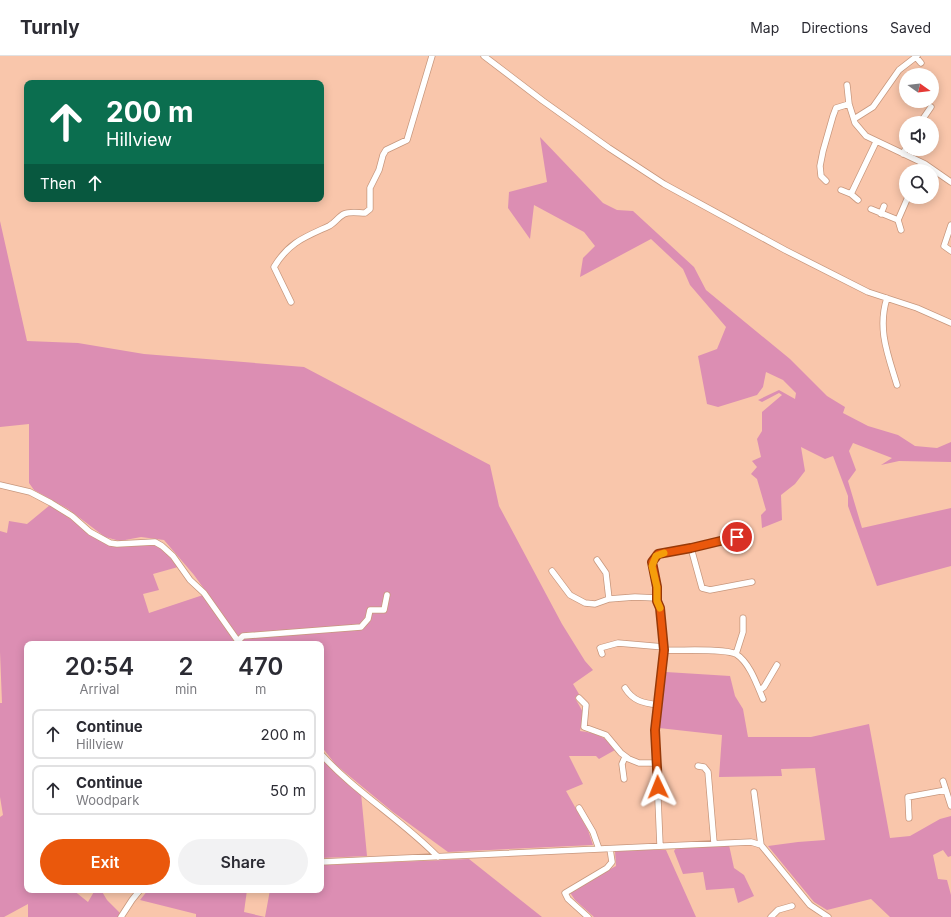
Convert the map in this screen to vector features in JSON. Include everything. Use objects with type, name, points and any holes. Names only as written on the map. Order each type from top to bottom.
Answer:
[{"type":"street","points":[[291,302],[274,267],[282,254],[297,242],[332,225],[344,214],[355,212],[365,214],[370,209],[370,188],[379,170],[386,150],[407,140],[432,56]]},
{"type":"street","points":[[484,56],[549,106],[664,184],[785,250],[868,292],[951,323]]},
{"type":"street","points":[[854,119],[872,107],[899,70],[916,56],[921,63]]},
{"type":"street","points":[[847,85],[849,104],[854,119],[866,136],[899,152]]},
{"type":"street","points":[[826,181],[821,176],[820,166],[833,116],[836,108],[849,104]]},
{"type":"street","points":[[851,194],[876,142]]},
{"type":"street","points":[[907,156],[923,163],[951,182]]},
{"type":"street","points":[[841,190],[851,194],[858,200]]},
{"type":"street","points":[[901,230],[898,220],[905,204]]},
{"type":"street","points":[[881,214],[884,206]]},
{"type":"street","points":[[871,209],[898,220]]},
{"type":"street","points":[[951,225],[944,246],[951,251]]},
{"type":"street","points":[[887,298],[882,314],[882,328],[897,385]]},
{"type":"street","points":[[0,485],[30,492],[51,503],[72,516],[90,532],[110,543],[155,542],[162,546],[173,556],[190,580],[204,593],[238,641]]},
{"type":"street","points":[[660,845],[655,730],[664,649],[657,598],[657,587],[652,566],[656,556],[737,537]]},
{"type":"street","points":[[691,548],[702,588],[710,590],[752,582]]},
{"type":"street","points":[[597,559],[606,573],[610,599]]},
{"type":"street","points":[[552,571],[570,595],[579,602],[595,604],[610,599],[635,597],[657,598]]},
{"type":"street","points":[[240,641],[243,636],[361,627],[368,618],[370,610],[384,610],[387,595]]},
{"type":"street","points":[[736,654],[743,632],[743,618]]},
{"type":"street","points":[[602,654],[600,648],[613,643],[664,649],[736,654],[750,670],[763,699]]},
{"type":"street","points":[[760,690],[764,687],[777,665]]},
{"type":"street","points":[[624,688],[639,702],[658,705]]},
{"type":"street","points":[[579,698],[586,705],[584,727],[606,735],[625,757],[639,763],[657,763]]},
{"type":"street","points":[[324,757],[346,779],[390,813],[438,857]]},
{"type":"street","points":[[624,779],[622,764],[625,757]]},
{"type":"street","points":[[698,766],[704,767],[708,772],[714,843]]},
{"type":"street","points":[[943,782],[951,806]]},
{"type":"street","points":[[909,818],[908,797],[946,790]]},
{"type":"street","points":[[754,792],[761,845],[810,905],[828,917]]},
{"type":"street","points":[[579,808],[593,832],[599,849]]},
{"type":"street","points":[[324,862],[610,849],[660,845],[751,842],[761,845]]},
{"type":"street","points":[[588,917],[568,899],[566,893],[607,868],[612,862],[610,849]]},
{"type":"street","points":[[121,917],[138,893]]},
{"type":"street","points":[[771,917],[778,910],[792,906]]},
{"type":"shaded area","points":[[540,137],[603,203],[617,210],[633,211],[694,267],[706,290],[790,359],[827,396],[845,407],[843,413],[868,426],[898,435],[915,446],[937,448],[951,442],[951,462],[899,461],[881,465],[892,458],[853,443],[849,451],[856,470],[848,481],[862,528],[951,508],[951,566],[877,586],[848,506],[848,496],[833,456],[825,459],[801,447],[805,471],[795,484],[781,495],[782,520],[762,528],[761,515],[766,510],[757,479],[751,474],[757,467],[752,461],[761,457],[757,439],[762,431],[762,412],[782,395],[779,393],[762,402],[758,400],[779,390],[795,399],[796,393],[783,380],[766,372],[763,387],[757,395],[718,407],[707,404],[698,356],[717,349],[726,327],[690,285],[683,269],[651,239],[580,277],[583,258],[595,246],[584,232],[534,205],[530,239],[508,208],[509,192],[547,182]]},
{"type":"shaded area","points":[[0,221],[27,341],[78,343],[144,354],[304,367],[490,465],[499,506],[562,624],[585,661],[593,670],[573,684],[579,694],[575,698],[584,714],[580,731],[604,738],[615,750],[599,759],[596,756],[569,756],[583,784],[566,791],[588,830],[593,845],[448,852],[393,812],[336,765],[324,750],[324,641],[242,641],[194,575],[164,540],[141,537],[120,541],[105,537],[68,509],[34,490],[29,483],[29,424],[0,427]]},
{"type":"shaded area","points":[[50,505],[101,540],[160,546],[178,567],[153,574],[159,590],[143,594],[149,613],[203,595],[234,641],[24,641],[24,893],[77,893],[88,902],[93,893],[103,893],[107,900],[120,913],[118,917],[28,917],[28,904],[4,917],[0,917],[0,817],[3,815],[0,797],[0,703],[2,703],[0,652],[0,531],[7,533],[9,521],[27,524]]},
{"type":"shaded area","points":[[666,672],[730,676],[735,696],[743,709],[748,737],[811,737],[869,724],[890,838],[910,836],[940,819],[951,816],[951,856],[948,857],[943,850],[933,855],[938,879],[947,880],[951,895],[951,917],[890,917],[871,899],[827,910],[814,902],[768,846],[825,840],[815,768],[781,769],[782,776],[719,777],[722,735],[659,728],[663,683]]},
{"type":"shaded area","points":[[324,760],[361,793],[367,856],[324,858]]},
{"type":"shaded area","points":[[729,845],[734,868],[744,875],[754,896],[738,903],[734,888],[706,890],[703,872],[683,874],[674,851],[676,848]]},
{"type":"shaded area","points":[[666,850],[696,917],[594,917],[575,900],[569,891],[616,866],[615,851]]},
{"type":"shaded area","points":[[469,859],[542,917],[265,917],[269,893],[324,893],[324,865]]},
{"type":"shaded area","points":[[146,893],[247,893],[244,912],[265,917],[196,917],[196,914],[140,900]]},
{"type":"slow traffic","points":[[660,608],[657,601],[657,587],[652,562],[658,554],[664,553]]},
{"type":"route","points":[[658,787],[655,730],[664,650],[660,608],[657,601],[657,587],[652,562],[658,554],[737,537]]}]
